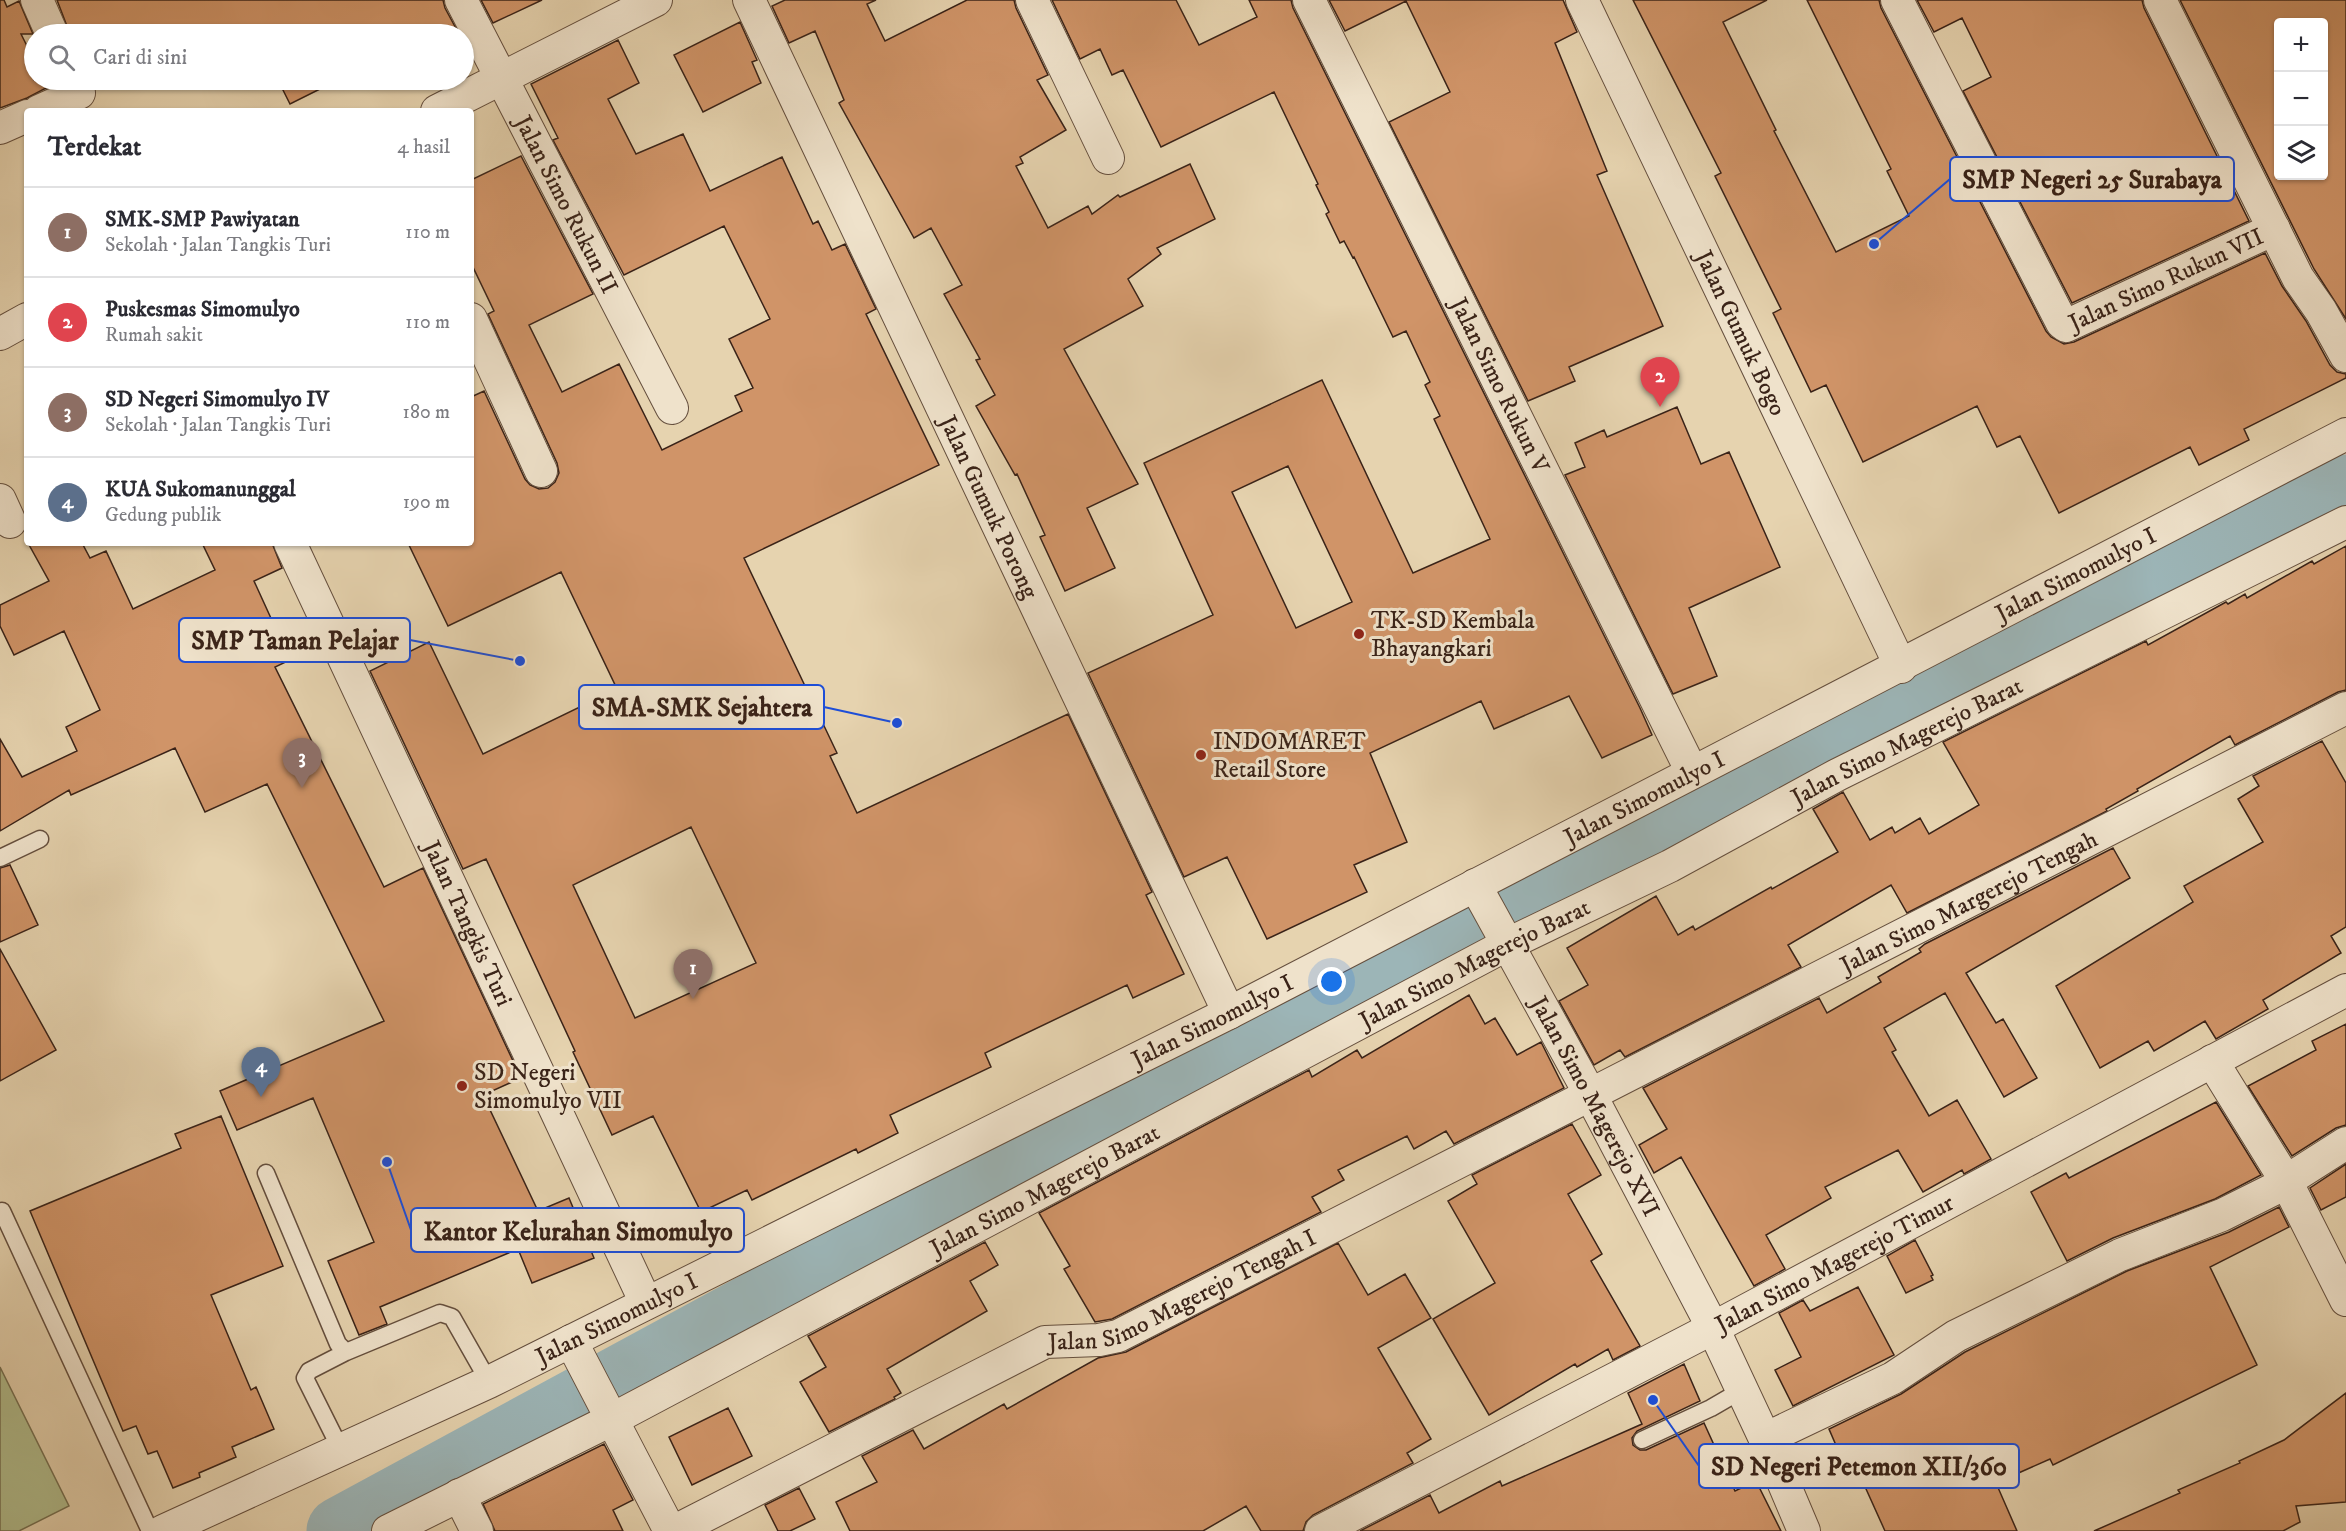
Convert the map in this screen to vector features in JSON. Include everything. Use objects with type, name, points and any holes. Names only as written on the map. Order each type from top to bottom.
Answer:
[{"type":"street","points":[[37,0],[48,24]]},
{"type":"street","name":"Jalan Simo Rukun II","points":[[461,0],[473,24]]},
{"type":"street","points":[[443,108],[656,0]]},
{"type":"street","name":"Jalan Gumuk Porong","points":[[749,0],[1229,1013]]},
{"type":"street","points":[[1032,0],[1108,158]]},
{"type":"street","name":"Jalan Simo Rukun V","points":[[1309,0],[1692,772]]},
{"type":"street","name":"Jalan Gumuk Bogo","points":[[1582,0],[1900,667]]},
{"type":"street","name":"Jalan Simo Rukun VII","points":[[1897,0],[2062,323],[2066,326],[2274,229]]},
{"type":"street","points":[[2160,0],[2298,278],[2321,311],[2346,356]]},
{"type":"street","name":"Jalan Simo Rukun II","points":[[474,25],[672,408]]},
{"type":"street","points":[[45,108],[81,90]]},
{"type":"street","points":[[0,128],[24,117]]},
{"type":"street","points":[[0,334],[24,321]]},
{"type":"street","points":[[474,326],[541,471]]},
{"type":"street","name":"Jalan Simomulyo I","points":[[163,1531],[489,1382],[577,1353],[646,1303],[1478,889],[1692,772],[1900,667],[2346,434]]},
{"type":"street","name":"Jalan Simo Magerejo Barat","points":[[388,1531],[1506,940],[1670,867],[1837,775],[2346,522]]},
{"type":"street","name":"Jalan Tangkis Turi","points":[[291,546],[646,1303]]},
{"type":"street","name":"Jalan Simo Margerejo Tengah","points":[[1590,1094],[1967,904],[2346,708]]},
{"type":"street","name":"Jalan Simo Magerejo XVI","points":[[1478,889],[1590,1094],[1713,1328],[1765,1439],[1804,1531]]},
{"type":"street","name":"Jalan Simo Magerejo Timur","points":[[1321,1531],[1713,1328],[2346,990]]},
{"type":"street","points":[[2212,1061],[2286,1181],[2346,1300]]},
{"type":"street","name":"Jalan Simo Magerejo Tengah I","points":[[675,1531],[1045,1342],[1100,1340],[1118,1336],[1590,1094]]},
{"type":"street","points":[[1765,1439],[1893,1378],[1956,1336],[2120,1255],[2222,1215],[2286,1181],[2346,1143]]},
{"type":"street","points":[[577,1353],[670,1531]]},
{"type":"street","points":[[459,1495],[477,1531]]},
{"type":"lane","points":[[0,858],[40,839]]},
{"type":"lane","points":[[266,1173],[338,1344],[346,1352]]},
{"type":"lane","points":[[2,1211],[150,1531]]},
{"type":"lane","points":[[341,1450],[305,1378],[309,1371],[346,1352],[440,1313],[452,1317],[489,1382]]},
{"type":"lane","points":[[1642,1440],[1711,1408],[1742,1390]]},
{"type":"green space","points":[[0,1367],[69,1506],[19,1531],[0,1531]]},
{"type":"building","points":[[0,0],[4,0],[7,7],[19,1],[29,24],[24,24],[24,34],[21,34],[24,40],[24,90],[42,90],[0,108]]},
{"type":"building","points":[[57,0],[443,0],[454,24],[66,24]]},
{"type":"building","points":[[481,0],[542,0],[493,23]]},
{"type":"building","points":[[785,0],[876,0],[867,4],[885,41],[967,0],[1014,0],[1048,75],[1037,80],[1066,130],[1020,157],[1023,163],[1016,166],[1048,228],[1088,206],[1092,214],[1118,195],[1120,197],[1190,164],[1215,219],[1157,248],[1161,254],[1128,279],[1143,306],[1064,349],[1138,484],[1087,508],[1115,568],[1065,591],[1040,537],[1045,535],[1017,474],[1015,475],[976,406],[995,395],[976,360],[980,359],[944,294],[962,285],[931,228],[914,238],[839,103],[844,100],[815,31],[789,43],[772,6]]},
{"type":"building","points":[[1052,0],[1176,0],[1199,45],[1257,17],[1249,0],[1291,0],[1652,735],[1602,758],[1569,696],[1494,729],[1481,701],[1370,753],[1407,842],[1354,865],[1367,892],[1267,939],[1227,857],[1184,877],[1088,673],[1213,615],[1144,463],[1322,380],[1413,573],[1490,539],[1434,419],[1440,416],[1425,385],[1430,382],[1406,331],[1393,337],[1354,257],[1344,241],[1340,243],[1326,214],[1329,212],[1316,185],[1318,184],[1274,92],[1161,147],[1123,70],[1112,75],[1100,49],[1080,59]],"holes":[[[1288,466],[1352,602],[1296,628],[1232,492]]]},
{"type":"building","points":[[1329,0],[1563,0],[1577,32],[1555,43],[1607,171],[1597,175],[1663,326],[1569,367],[1575,381],[1528,401],[1389,122],[1450,92],[1406,1],[1345,31]]},
{"type":"building","points":[[1633,0],[1767,0],[1723,22],[1776,130],[1774,131],[1836,252],[1909,216],[1887,171],[1891,169],[1807,0],[1879,0],[1881,8],[2051,337],[2064,344],[2074,342],[2265,253],[2282,286],[2306,321],[2330,365],[2337,372],[2346,374],[2346,378],[2244,429],[2249,440],[2199,465],[2190,447],[2059,513],[2020,436],[1997,447],[1977,406],[1863,462],[1826,385],[1811,392],[1773,313],[1781,309],[1715,176],[1721,173]]},
{"type":"building","points":[[1917,0],[2142,0],[2249,221],[2072,303],[1963,91],[1991,77],[1962,18],[1934,32]]},
{"type":"building","points":[[2180,0],[2346,0],[2346,319],[2314,269]]},
{"type":"building","points":[[740,22],[757,60],[752,62],[761,83],[703,112],[674,55]]},
{"type":"building","points":[[618,40],[639,83],[608,99],[636,154],[683,134],[710,191],[782,157],[813,224],[818,221],[832,250],[845,244],[876,309],[866,314],[939,465],[744,558],[837,753],[830,756],[857,813],[1068,714],[1152,892],[1146,895],[1184,974],[1133,998],[1127,985],[985,1053],[991,1067],[890,1115],[898,1133],[858,1153],[856,1149],[752,1200],[747,1190],[701,1212],[653,1116],[612,1135],[486,859],[463,869],[370,671],[429,642],[483,754],[617,689],[561,572],[448,626],[409,546],[474,546],[474,396],[484,391],[525,479],[530,485],[539,489],[548,488],[555,482],[559,473],[557,463],[488,314],[494,311],[474,269],[474,179],[521,156],[593,294],[529,325],[562,392],[619,364],[662,450],[742,411],[735,396],[753,388],[729,339],[770,319],[724,226],[624,275],[553,140],[558,138],[531,84]],"holes":[[[691,827],[756,963],[635,1018],[573,885]]]},
{"type":"building","points":[[283,90],[318,90],[290,104]]},
{"type":"building","points":[[1677,407],[1701,464],[1729,452],[1780,567],[1689,608],[1717,676],[1673,694],[1565,475],[1585,467],[1575,443],[1604,430],[1607,437]]},
{"type":"building","points":[[30,546],[84,546],[90,558],[106,551],[133,609],[215,570],[203,546],[273,546],[282,568],[254,581],[290,660],[275,667],[384,887],[423,868],[521,1078],[483,1095],[538,1211],[569,1198],[594,1258],[532,1283],[518,1249],[380,1307],[387,1324],[359,1335],[328,1261],[374,1242],[313,1098],[237,1130],[220,1091],[384,1021],[267,784],[205,812],[175,748],[71,795],[69,790],[0,831],[0,739],[22,777],[77,751],[66,727],[100,710],[64,631],[14,655],[0,626],[0,605],[49,581]]},
{"type":"building","points":[[2346,546],[2346,690],[2235,745],[2230,736],[2137,789],[2138,791],[2106,809],[2107,811],[1907,913],[1891,885],[1788,945],[1801,967],[1625,1057],[1620,1050],[1594,1065],[1559,1001],[1588,985],[1567,948],[1656,896],[1678,935],[1693,926],[1695,930],[1838,852],[1813,809],[1843,792],[1870,840],[1892,827],[1895,833],[1920,818],[1929,834],[1979,805],[1943,742],[2146,641],[2148,645],[2226,602],[2228,604],[2245,594],[2247,598],[2312,561],[2314,564]]},
{"type":"building","points":[[2322,741],[2346,783],[2346,927],[2331,936],[2341,953],[2263,1000],[2268,1009],[2216,1039],[2205,1021],[2154,1051],[2148,1041],[2100,1068],[2056,986],[2193,902],[2184,886],[2263,842],[2238,799],[2259,786],[2253,776]]},
{"type":"building","points":[[2113,848],[2130,878],[1966,973],[1996,1023],[2003,1019],[2037,1078],[2004,1097],[1945,993],[1884,1028],[1896,1050],[1892,1052],[1929,1116],[1957,1100],[1991,1159],[1964,1174],[1962,1170],[1923,1192],[1898,1150],[1825,1187],[1831,1198],[1766,1235],[1785,1269],[1754,1286],[1681,1157],[1654,1173],[1639,1145],[1667,1129],[1643,1088],[1819,998],[1827,1013],[1881,982],[1878,977],[1921,952],[1919,949],[1925,944]]},
{"type":"building","points":[[10,865],[38,925],[0,942],[0,868]]},
{"type":"building","points":[[0,949],[56,1050],[0,1081]]},
{"type":"building","points":[[1469,995],[1485,1024],[1495,1018],[1517,1055],[1541,1042],[1564,1088],[1454,1144],[1446,1131],[1414,1149],[1407,1136],[1338,1170],[1344,1180],[1312,1197],[1321,1212],[1112,1319],[1095,1322],[1064,1269],[1070,1266],[1039,1213],[1309,1070],[1312,1077],[1357,1050],[1362,1058]]},
{"type":"building","points":[[2346,1024],[2346,1125],[2336,1128],[2292,1156],[2248,1086],[2316,1050],[2312,1041]]},
{"type":"building","points":[[2216,1102],[2261,1175],[2215,1199],[2113,1238],[2067,1261],[2031,1192],[2066,1173],[2069,1178]]},
{"type":"building","points":[[221,1116],[283,1266],[211,1295],[251,1390],[256,1387],[274,1429],[232,1447],[236,1457],[199,1473],[200,1477],[173,1488],[157,1451],[148,1454],[136,1426],[123,1431],[30,1211],[181,1148],[175,1134]]},
{"type":"building","points":[[1572,1124],[1601,1175],[1568,1194],[1602,1254],[1591,1261],[1640,1346],[1613,1360],[1608,1349],[1577,1367],[1575,1364],[1489,1415],[1433,1319],[1495,1283],[1448,1201],[1477,1184],[1472,1175]]},
{"type":"building","points":[[2346,1164],[2346,1197],[2321,1210],[2310,1188]]},
{"type":"building","points":[[2279,1207],[2289,1227],[2210,1267],[2257,1365],[2053,1465],[2050,1459],[1996,1483],[2017,1531],[1885,1531],[1857,1469],[1848,1473],[1829,1429],[1901,1394],[1965,1352],[2127,1271],[2229,1232]]},
{"type":"building","points":[[1915,1240],[1933,1275],[1931,1276],[1933,1280],[1906,1293],[1887,1256]]},
{"type":"building","points":[[985,1242],[998,1265],[970,1281],[987,1311],[887,1369],[901,1393],[894,1397],[895,1399],[829,1432],[800,1382],[826,1367],[808,1336]]},
{"type":"building","points":[[1338,1243],[1368,1295],[1405,1274],[1431,1318],[1378,1348],[1431,1439],[1407,1453],[1413,1463],[1313,1515],[1306,1522],[1303,1531],[1261,1531],[1246,1506],[1203,1531],[850,1531],[836,1502],[877,1482],[862,1456],[913,1430],[924,1449],[1004,1404],[1007,1409],[1098,1358],[1126,1352]]},
{"type":"building","points":[[1858,1287],[1894,1355],[1793,1406],[1775,1370],[1801,1357],[1779,1313],[1803,1300],[1810,1311]]},
{"type":"building","points":[[1684,1364],[1700,1401],[1637,1431],[1632,1438],[1633,1445],[1640,1450],[1646,1450],[1704,1423],[1735,1491],[1756,1481],[1781,1531],[1360,1531],[1430,1495],[1439,1513],[1500,1481],[1502,1486],[1642,1424],[1628,1393]]},
{"type":"building","points":[[2346,1393],[2346,1502],[2296,1506],[2300,1522],[2283,1531],[2094,1531],[2180,1493],[2178,1490],[2240,1463],[2239,1461],[2284,1440]]},
{"type":"building","points":[[728,1408],[752,1456],[692,1485],[669,1437]]},
{"type":"building","points":[[604,1444],[633,1500],[613,1510],[623,1531],[495,1531],[483,1504]]},
{"type":"building","points":[[799,1488],[815,1519],[790,1531],[778,1531],[765,1505]]},
{"type":"waterway","points":[[341,1531],[976,1187],[1484,931],[1970,678],[2346,489]]},
{"type":"place","name":"SMP Negeri 25 Surabaya","points":[[1874,244]]},
{"type":"place","name":"Puskesmas Simomulyo","points":[[1660,407]]},
{"type":"place","name":"TK-SD Kembala Bhayangkari","points":[[1359,634]]},
{"type":"place","name":"SMP Taman Pelajar","points":[[520,661]]},
{"type":"place","name":"SMA-SMK Sejahtera","points":[[897,723]]},
{"type":"place","name":"INDOMARET Retail Store","points":[[1201,755]]},
{"type":"place","name":"SD Negeri Simomulyo IV","points":[[302,788]]},
{"type":"place","name":"SMK-SMP Pawiyatan","points":[[693,999]]},
{"type":"place","name":"SD Negeri Simomulyo VII","points":[[462,1086]]},
{"type":"place","name":"KUA Sukomanunggal","points":[[261,1097]]},
{"type":"place","name":"Kantor Kelurahan Simomulyo","points":[[387,1162]]},
{"type":"place","name":"SD Negeri Petemon XII/360","points":[[1653,1400]]}]
